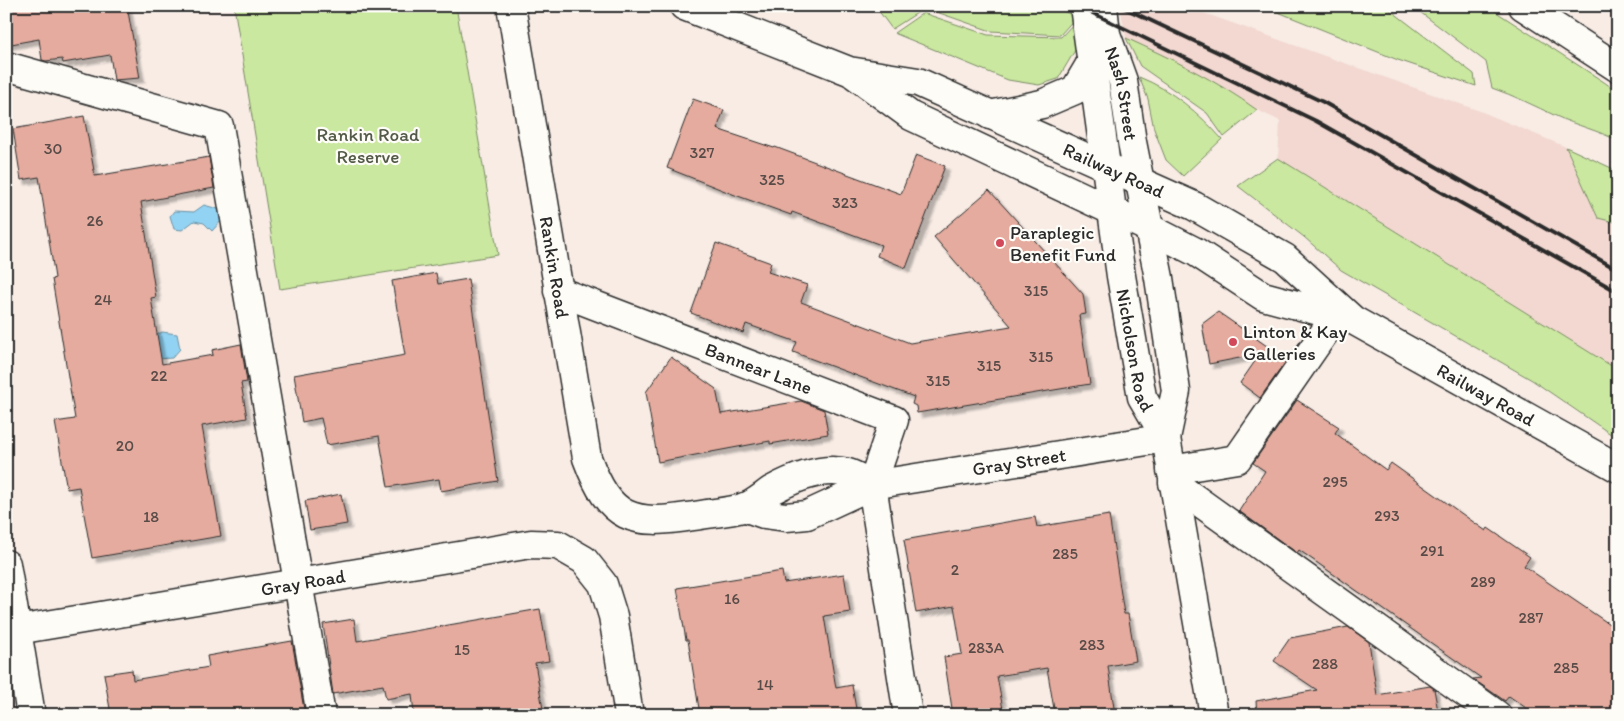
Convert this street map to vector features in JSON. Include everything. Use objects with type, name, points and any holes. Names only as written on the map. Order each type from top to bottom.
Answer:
[{"type":"main road","name":"Rankin Road","points":[[511,6],[587,458],[597,486],[610,502],[627,514]]},
{"type":"main road","name":"Railway Road","points":[[684,6],[849,71],[918,82],[1194,206],[1285,258],[1345,318]]},
{"type":"main road","name":"Nash Street","points":[[1084,6],[1105,166]]},
{"type":"main road","name":"Nash Street","points":[[1103,6],[1106,34],[1123,81],[1140,181]]},
{"type":"main road","points":[[1523,6],[1618,68]]},
{"type":"main road","points":[[990,115],[1042,104],[1075,90],[1092,63]]},
{"type":"main road","points":[[6,66],[219,126],[300,581],[321,715]]},
{"type":"main road","name":"Railway Road","points":[[849,71],[911,116],[1196,252],[1263,296],[1345,318],[1618,468]]},
{"type":"main road","name":"Nicholson Road","points":[[1105,166],[1142,397],[1166,438]]},
{"type":"main road","name":"Nicholson Road","points":[[1140,181],[1176,391],[1166,438],[1214,715]]},
{"type":"main road","name":"Bannear Lane","points":[[558,291],[894,420],[872,485]]},
{"type":"main road","points":[[1172,476],[1237,459],[1345,318]]},
{"type":"main road","name":"Gray Street","points":[[744,507],[764,514],[786,517],[807,514],[872,485],[1166,438]]},
{"type":"main road","name":"Gray Street","points":[[627,514],[643,520],[662,521],[744,507],[774,489],[802,476],[826,470],[848,473],[872,485]]},
{"type":"main road","points":[[1172,476],[1497,715]]},
{"type":"main road","points":[[872,485],[908,715]]},
{"type":"main road","name":"Gray Road","points":[[17,630],[300,581],[531,544],[558,545],[584,560],[603,584],[613,616],[629,715]]},
{"type":"main road","points":[[6,564],[31,715]]},
{"type":"shaded area","points":[[1120,6],[1184,6],[1480,111],[1566,147],[1598,218],[1618,223],[1618,370],[1278,158],[1280,121],[1257,110],[1224,137],[1207,113],[1140,66],[1126,38]]},
{"type":"green space","name":"Rankin Road Reserve","points":[[234,6],[456,6],[498,255],[280,289]]},
{"type":"green space","points":[[875,6],[1047,6],[1077,16],[1060,35],[991,31],[925,8],[892,29]]},
{"type":"green space","points":[[1263,6],[1318,6],[1326,9],[1328,6],[1385,6],[1474,74],[1476,86],[1398,60]]},
{"type":"green space","points":[[1412,6],[1487,6],[1604,82],[1618,92],[1618,141],[1492,88],[1486,62]]},
{"type":"green space","points":[[923,13],[988,35],[1061,37],[1075,22],[1077,47],[1058,79],[1039,85],[1008,80],[894,33]]},
{"type":"green space","points":[[1126,38],[1210,80],[1257,110],[1224,137],[1207,113],[1140,66]]},
{"type":"green space","points":[[1139,77],[1174,95],[1204,120],[1222,139],[1183,176],[1166,160],[1154,129],[1148,99]]},
{"type":"green space","points":[[1566,147],[1618,171],[1618,223],[1598,218]]},
{"type":"green space","points":[[1278,158],[1618,370],[1618,439],[1532,380],[1341,270],[1304,237],[1238,186]]},
{"type":"water","points":[[204,205],[218,209],[221,221],[212,231],[204,223],[194,221],[182,230],[174,229],[170,216],[174,211],[194,212]]},
{"type":"water","points":[[162,332],[177,334],[180,349],[172,358],[157,359],[145,341]]},
{"type":"building","points":[[6,6],[48,6],[49,11],[77,6],[127,6],[140,78],[114,80],[110,55],[63,63],[62,59],[42,60],[39,39],[6,45]]},
{"type":"building","points":[[693,99],[724,110],[717,129],[775,147],[901,194],[916,155],[945,166],[906,268],[877,256],[881,245],[792,212],[791,215],[735,195],[667,168]]},
{"type":"building","points":[[84,116],[95,176],[209,157],[214,188],[141,202],[156,297],[151,298],[162,364],[213,355],[212,350],[241,344],[247,382],[241,383],[247,418],[202,426],[221,536],[92,558],[79,487],[67,489],[55,422],[75,419],[52,279],[55,278],[39,177],[21,180],[13,129]]},
{"type":"building","points":[[989,190],[1083,294],[1086,314],[1079,315],[1090,384],[917,413],[916,406],[912,404],[914,397],[793,352],[797,342],[746,324],[743,333],[691,313],[716,243],[771,263],[768,272],[807,285],[801,302],[910,343],[1011,326],[934,237]]},
{"type":"building","points":[[436,273],[438,284],[468,279],[498,481],[441,491],[439,479],[388,487],[379,436],[327,445],[321,418],[302,422],[294,375],[405,355],[392,281]]},
{"type":"building","name":"Linton & Kay Galleries","points":[[1218,312],[1287,360],[1260,398],[1240,383],[1260,354],[1209,364],[1202,324]]},
{"type":"building","points":[[671,357],[716,389],[721,414],[801,401],[824,410],[828,434],[770,444],[770,441],[658,462],[646,392]]},
{"type":"building","points":[[1297,400],[1339,427],[1335,433],[1386,470],[1391,463],[1486,531],[1488,528],[1530,557],[1524,566],[1618,630],[1618,715],[1536,715],[1509,696],[1505,701],[1473,679],[1481,678],[1299,550],[1297,553],[1239,511],[1265,471],[1253,463]]},
{"type":"building","points":[[341,494],[347,524],[310,530],[305,501]]},
{"type":"building","points":[[1109,515],[1124,614],[1128,614],[1136,661],[1108,666],[1115,715],[1055,715],[1047,668],[997,676],[1004,715],[953,715],[944,657],[962,654],[954,606],[916,613],[904,540],[1035,517],[1037,527]]},
{"type":"building","points":[[782,571],[784,583],[844,574],[850,612],[824,616],[836,688],[852,685],[857,715],[700,715],[688,640],[686,640],[677,588]]},
{"type":"building","points":[[540,609],[549,661],[535,663],[544,715],[414,715],[412,694],[386,699],[383,685],[333,694],[323,624],[354,619],[357,641]]},
{"type":"building","points":[[1348,627],[1369,642],[1377,695],[1430,686],[1434,689],[1438,711],[1415,715],[1257,715],[1256,701],[1317,690],[1274,661],[1290,638]]},
{"type":"building","points":[[292,641],[305,715],[111,715],[104,674],[132,670],[133,680],[209,667],[207,656]]},
{"type":"railway","points":[[1078,6],[1316,121],[1618,292]]},
{"type":"railway","points":[[1120,6],[1323,102],[1618,270]]},
{"type":"place","name":"Paraplegic Benefit Fund","points":[[1000,243]]},
{"type":"place","name":"Linton & Kay Galleries","points":[[1233,342]]}]
